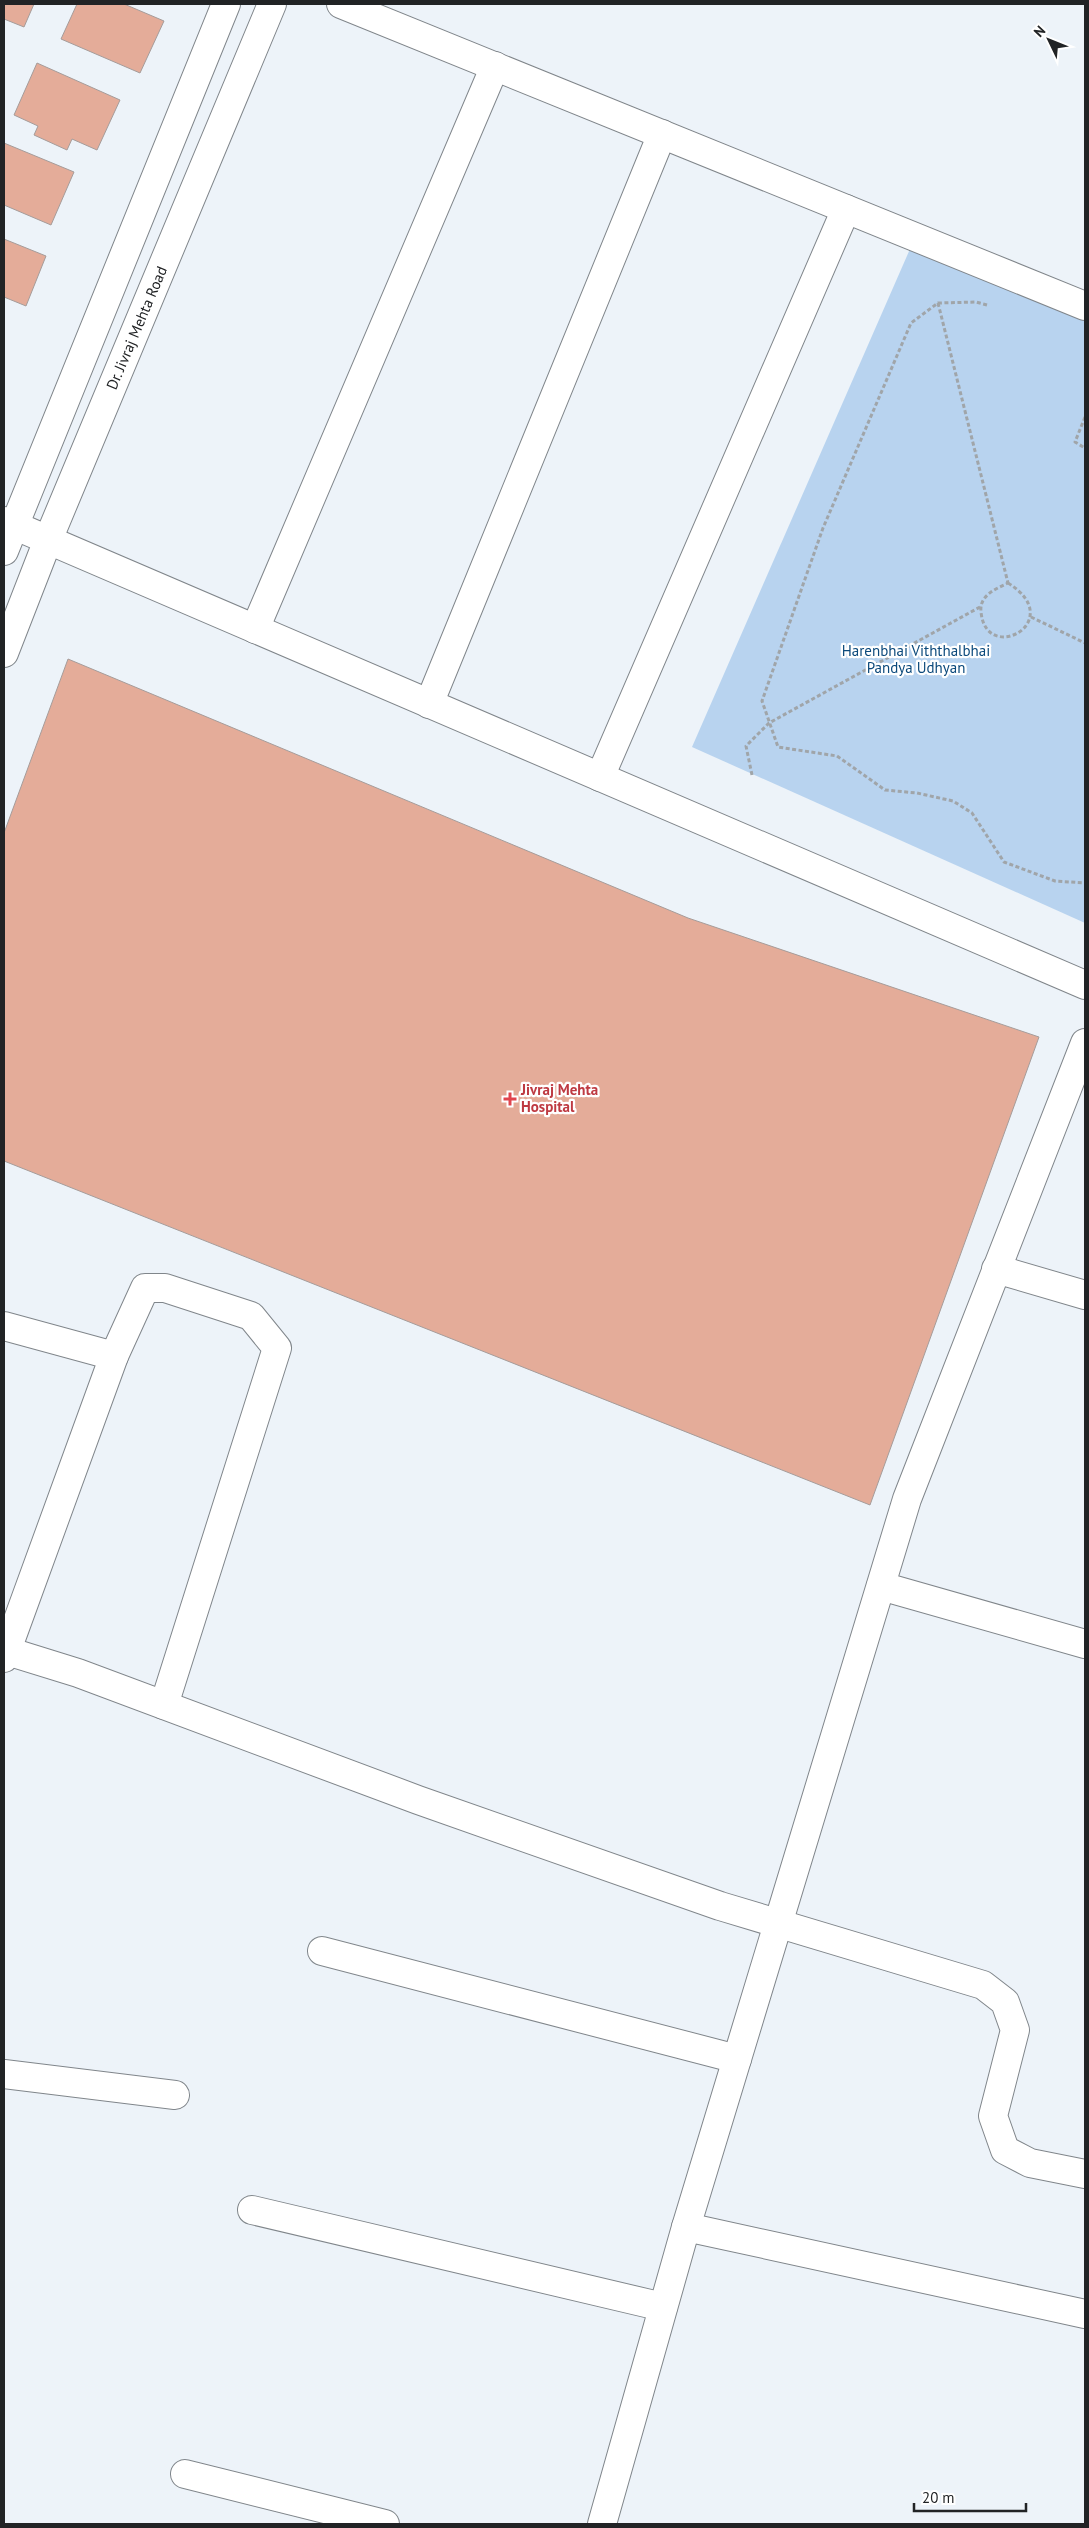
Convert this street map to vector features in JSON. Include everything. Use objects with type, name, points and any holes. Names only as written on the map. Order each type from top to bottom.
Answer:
[{"type":"street","points":[[4,550],[9,523],[226,4]]},
{"type":"street","name":"Dr. Jivraj Mehta Road","points":[[4,653],[48,540],[272,4]]},
{"type":"street","points":[[341,4],[1085,306]]},
{"type":"street","points":[[255,629],[495,66]]},
{"type":"street","points":[[429,704],[662,134]]},
{"type":"street","points":[[600,777],[846,209]]},
{"type":"street","points":[[9,523],[1085,985]]},
{"type":"street","points":[[602,2524],[686,2227],[907,1499],[1085,1043]]},
{"type":"street","points":[[996,1269],[1085,1295]]},
{"type":"street","points":[[164,1705],[277,1348],[251,1316],[165,1288],[145,1288],[114,1356],[5,1653],[78,1673],[418,1800],[720,1906],[983,1985],[1004,2002],[1015,2030],[994,2116],[1005,2150],[1030,2163],[1085,2174]]},
{"type":"street","points":[[4,1326],[114,1356]]},
{"type":"street","points":[[881,1586],[1085,1644]]},
{"type":"street","points":[[322,1951],[737,2059]]},
{"type":"street","points":[[4,2074],[175,2095]]},
{"type":"street","points":[[252,2210],[663,2307]]},
{"type":"street","points":[[686,2227],[1085,2314]]},
{"type":"street","points":[[184,2474],[386,2524]]},
{"type":"path","points":[[994,307],[976,302],[938,303],[911,323],[823,528],[762,701],[778,746],[836,756],[885,790],[917,793],[953,801],[972,813],[1004,862],[1055,881],[1085,883]]},
{"type":"path","points":[[938,303],[1008,583],[1018,589],[1029,601],[1031,617],[1023,631],[1009,638],[993,634],[982,623],[980,607]]},
{"type":"path","points":[[1085,417],[1075,442],[1085,448]]},
{"type":"path","points":[[752,775],[746,746],[769,723],[980,607],[988,593],[1008,583]]},
{"type":"path","points":[[1031,617],[1085,643]]},
{"type":"green space","name":"Harenbhai Viththalbhai Pandya Udhyan","points":[[910,249],[1085,321],[1085,923],[692,747]]},
{"type":"building","points":[[4,4],[34,4],[24,27],[4,19]]},
{"type":"building","points":[[77,4],[124,4],[164,21],[140,73],[61,39]]},
{"type":"building","points":[[37,63],[120,100],[97,150],[72,139],[67,150],[34,135],[38,126],[14,115]]},
{"type":"building","points":[[4,143],[74,172],[51,225],[4,205]]},
{"type":"building","points":[[4,239],[46,256],[26,306],[4,297]]},
{"type":"building","name":"Jivraj Mehta Hospital","points":[[68,659],[688,918],[1039,1037],[870,1505],[4,1161],[4,833]]},
{"type":"place","name":"Jivraj Mehta Hospital","points":[[510,1099]]}]
